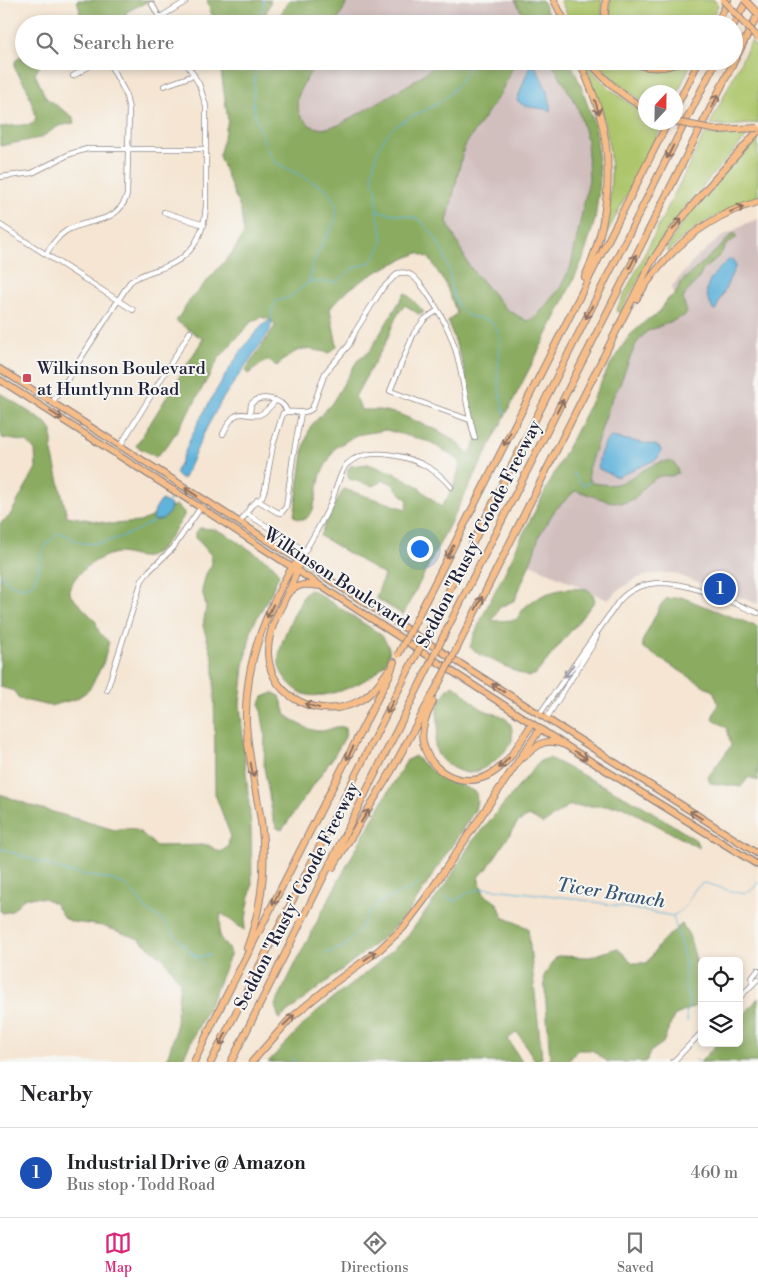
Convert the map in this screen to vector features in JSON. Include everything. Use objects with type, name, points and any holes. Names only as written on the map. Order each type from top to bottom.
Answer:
[{"type":"highway","points":[[554,0],[561,15]]},
{"type":"highway","points":[[605,15],[606,0]]},
{"type":"highway","points":[[723,0],[737,15]]},
{"type":"highway","points":[[720,15],[728,0]]},
{"type":"highway","points":[[738,15],[746,0],[757,16]]},
{"type":"highway","name":"Seddon \"Rusty\" Goode Freeway","points":[[743,44],[757,16]]},
{"type":"highway","points":[[743,22],[758,38]]},
{"type":"highway","points":[[576,301],[599,241],[605,214],[608,181],[607,151],[602,124],[584,70]]},
{"type":"highway","points":[[598,70],[608,82],[638,105]]},
{"type":"highway","points":[[683,93],[694,70]]},
{"type":"highway","name":"Seddon \"Rusty\" Goode Freeway","points":[[211,1062],[711,70]]},
{"type":"highway","name":"Seddon \"Rusty\" Goode Freeway","points":[[231,1062],[730,70]]},
{"type":"highway","points":[[683,124],[717,130],[758,130]]},
{"type":"highway","points":[[294,569],[270,633],[268,660],[278,682],[294,699],[305,705],[335,709],[352,705],[375,689],[398,655],[664,130]]},
{"type":"highway","points":[[312,902],[388,778],[441,680],[649,266],[677,224],[758,130]]},
{"type":"highway","points":[[625,311],[629,309],[657,268],[679,245],[714,220],[739,208],[758,202]]},
{"type":"highway","points":[[233,982],[248,945],[256,917],[262,891],[264,864],[261,822],[247,732],[246,707],[249,677],[261,632],[299,561]]},
{"type":"highway","points":[[285,597],[296,586],[302,584],[320,586]]},
{"type":"highway","points":[[194,1062],[385,684],[394,662]]},
{"type":"highway","points":[[441,680],[425,722],[423,742],[428,757],[433,764],[448,776],[475,780],[492,773],[506,761],[532,724]]},
{"type":"highway","points":[[252,1062],[291,1018],[331,985],[379,950],[403,928],[425,899],[540,728]]},
{"type":"highway","points":[[516,765],[545,742],[557,742],[565,745]]},
{"type":"main road","name":"Wilkinson Boulevard","points":[[0,369],[758,854]]},
{"type":"main road","name":"Wilkinson Boulevard","points":[[0,380],[201,507],[532,724],[758,865]]},
{"type":"main road","points":[[93,438],[97,432]]},
{"type":"main road","points":[[201,507],[206,506],[251,534],[277,546]]},
{"type":"main road","points":[[532,724],[539,715]]},
{"type":"main road","points":[[540,728],[546,719]]},
{"type":"street","points":[[163,15],[185,2]]},
{"type":"street","points":[[152,4],[159,15]]},
{"type":"street","points":[[73,76],[83,70]]},
{"type":"street","points":[[46,254],[55,240],[67,230],[108,217],[121,208],[127,195],[129,116],[126,98],[113,70]]},
{"type":"street","points":[[52,403],[117,300],[135,278],[172,264],[184,256],[198,240],[204,225],[206,206],[206,106],[202,91],[191,70]]},
{"type":"street","points":[[164,86],[194,75]]},
{"type":"street","points":[[0,177],[32,173],[78,151],[96,148],[206,149]]},
{"type":"street","points":[[164,212],[204,225]]},
{"type":"street","points":[[0,225],[133,310]]},
{"type":"street","points":[[240,523],[250,506],[262,496],[265,489],[276,436],[283,413],[293,411],[301,413],[312,409],[325,373],[349,346],[356,330],[382,289],[398,273],[404,272],[413,276],[438,310],[456,352],[475,438]]},
{"type":"street","points":[[438,310],[425,319],[414,332],[390,391],[470,420]]},
{"type":"street","points":[[120,446],[190,332]]},
{"type":"street","points":[[250,414],[250,408],[254,400],[260,398],[267,398],[282,404],[286,411]]},
{"type":"street","points":[[223,434],[236,415],[259,415],[275,402]]},
{"type":"street","points":[[257,500],[281,513],[286,507],[301,413]]},
{"type":"street","points":[[299,561],[325,515],[344,469],[352,461],[366,455],[380,453],[406,458],[432,469],[451,487]]},
{"type":"street","points":[[107,690],[142,580],[173,548],[201,507]]},
{"type":"street","points":[[246,513],[305,551]]},
{"type":"street","points":[[539,715],[589,642],[626,593],[639,587],[660,582],[674,583],[758,613]]},
{"type":"street","points":[[546,719],[592,646],[598,632]]},
{"type":"street","points":[[752,984],[752,978],[758,970]]},
{"type":"street","points":[[743,994],[758,979]]},
{"type":"street","points":[[673,1062],[698,1036]]},
{"type":"shaded area","points":[[348,0],[515,0],[523,15],[340,15]]},
{"type":"shaded area","points":[[312,70],[429,70],[408,85],[339,125],[322,129],[311,126],[299,114],[297,100],[301,88]]},
{"type":"shaded area","points":[[512,70],[556,70],[577,106],[587,140],[589,179],[571,266],[560,288],[536,317],[527,321],[506,309],[469,266],[447,222],[464,147],[500,94]]},
{"type":"shaded area","points":[[758,219],[758,604],[672,573],[652,574],[635,579],[617,591],[608,600],[522,560],[641,330],[678,312],[672,286],[698,256],[720,238]]},
{"type":"green space","points":[[77,0],[151,0],[126,12],[126,15],[78,15],[80,11]]},
{"type":"green space","points":[[207,0],[271,0],[265,15],[212,15]]},
{"type":"green space","points":[[289,0],[348,0],[340,15],[280,15]]},
{"type":"green space","points":[[515,0],[542,0],[549,15],[523,15]]},
{"type":"green space","points":[[560,0],[602,0],[602,15],[568,15]]},
{"type":"green space","points":[[610,0],[714,0],[718,5],[714,15],[609,15]]},
{"type":"green space","points":[[751,41],[758,49],[758,123],[730,126],[710,124],[737,70],[743,70],[743,57]]},
{"type":"green space","points":[[16,70],[37,70],[35,74],[46,98],[73,117],[74,123],[59,126],[40,138],[0,146],[0,127],[33,124],[36,117],[27,88]]},
{"type":"green space","points":[[221,70],[312,70],[301,88],[297,100],[299,114],[311,126],[322,129],[339,125],[408,85],[429,70],[512,70],[500,94],[464,147],[447,222],[469,266],[506,309],[527,321],[536,317],[560,288],[571,266],[589,179],[587,140],[577,106],[556,70],[574,70],[581,86],[596,129],[600,181],[595,220],[583,259],[557,315],[403,615],[376,598],[384,575],[320,536],[330,512],[344,489],[406,509],[408,501],[393,484],[384,480],[374,486],[349,479],[347,472],[350,466],[368,464],[394,473],[416,485],[441,507],[454,485],[460,461],[430,442],[386,430],[356,435],[335,448],[321,474],[313,510],[306,519],[298,519],[294,516],[304,447],[310,427],[332,403],[357,361],[369,352],[406,293],[424,312],[420,315],[405,305],[398,314],[384,346],[355,397],[361,410],[380,410],[399,414],[435,429],[453,439],[469,454],[477,441],[464,368],[448,321],[457,313],[445,283],[429,258],[418,253],[394,263],[358,283],[338,299],[330,309],[337,346],[330,353],[306,349],[301,350],[277,366],[267,360],[248,374],[245,371],[275,326],[271,320],[261,317],[251,322],[219,358],[189,412],[167,446],[156,457],[136,446],[203,339],[176,321],[189,301],[233,252],[244,234],[241,211],[219,156],[228,121]]},
{"type":"green space","points":[[586,70],[592,70],[614,92],[638,109],[638,130],[660,130],[606,235],[604,234],[608,211],[611,169],[606,129]]},
{"type":"green space","points":[[605,70],[688,70],[681,85],[638,85],[638,98]]},
{"type":"green space","points":[[705,133],[718,135],[749,134],[677,217],[649,260],[620,313],[616,311]]},
{"type":"green space","points":[[758,137],[758,199],[710,220],[688,234],[669,252],[666,251],[695,207]]},
{"type":"green space","points":[[735,233],[737,237],[727,244],[719,256],[703,270],[698,280],[686,293],[683,299],[687,313],[646,332],[636,344],[611,401],[588,469],[589,479],[592,483],[606,484],[620,483],[662,462],[670,461],[675,465],[678,473],[671,476],[658,477],[647,484],[637,496],[625,502],[611,502],[575,491],[555,510],[540,534],[515,600],[499,608],[492,621],[516,620],[524,608],[539,597],[554,591],[587,589],[593,594],[595,601],[536,674],[528,677],[479,654],[470,647],[481,620],[610,365],[629,336],[648,319],[656,316],[668,299],[676,293],[680,283]]},
{"type":"green space","points":[[0,393],[46,423],[52,431],[52,452],[67,516],[112,524],[140,522],[176,505],[184,512],[184,516],[170,537],[152,555],[144,557],[122,553],[112,554],[97,560],[77,576],[70,589],[71,596],[95,620],[99,632],[109,642],[103,664],[89,690],[76,699],[50,706],[19,699],[14,691],[0,687],[0,523],[9,517],[36,468],[35,451],[27,442],[2,438],[0,427]]},
{"type":"green space","points":[[200,528],[214,529],[226,534],[273,565],[279,574],[252,627],[244,666],[240,704],[251,827],[252,884],[244,930],[221,913],[219,936],[231,953],[212,999],[181,1062],[166,1062],[175,1033],[180,982],[165,960],[139,939],[103,926],[73,922],[64,918],[55,904],[44,898],[25,897],[12,911],[3,913],[0,911],[0,794],[32,806],[115,830],[122,828],[133,829],[156,846],[208,845],[220,852],[228,847],[230,834],[215,794],[214,669],[213,659],[203,626],[206,607],[202,590],[206,574],[212,564],[211,555],[195,538],[195,532]]},
{"type":"green space","points":[[309,590],[314,591],[380,634],[387,643],[389,654],[386,663],[378,671],[355,685],[317,696],[303,693],[289,683],[280,669],[280,652],[293,617],[304,594]]},
{"type":"green space","points":[[681,597],[758,627],[758,781],[749,777],[741,787],[710,783],[708,777],[731,746],[727,728],[712,718],[718,704],[714,692],[643,648],[642,642],[660,606],[666,599]]},
{"type":"green space","points":[[452,685],[479,707],[505,718],[511,725],[512,740],[505,751],[487,766],[473,772],[463,772],[452,767],[442,760],[436,750],[437,711],[447,690]]},
{"type":"green space","points":[[273,693],[280,696],[286,715],[303,726],[317,731],[339,727],[346,728],[345,737],[334,756],[282,830],[277,828],[273,818],[264,767],[265,734],[260,704],[263,697]]},
{"type":"green space","points":[[415,756],[440,777],[476,793],[475,810],[408,913],[385,936],[279,1019],[275,1005],[322,912],[407,760]]},
{"type":"green space","points":[[549,758],[643,806],[696,840],[699,848],[622,806],[568,806],[543,824],[529,816],[518,822],[487,869],[478,877],[484,894],[498,904],[503,917],[528,928],[542,1058],[536,1062],[517,1032],[508,1039],[522,1062],[268,1062],[316,1012],[406,938],[447,883],[471,843],[540,761]]},
{"type":"green space","points":[[682,924],[689,935],[698,968],[698,1005],[674,1016],[663,1043],[650,1052],[646,1062],[608,1062],[592,1050],[577,1050],[569,1061],[550,1059],[544,976],[557,956],[590,957],[617,948],[633,963],[647,963],[662,941]]},
{"type":"green space","points":[[758,998],[758,1062],[700,1062],[714,1047],[743,1047],[743,1016]]},
{"type":"water","points":[[528,70],[537,70],[550,100],[550,111],[528,107],[517,100]]},
{"type":"water","points":[[730,259],[736,265],[715,311],[707,297],[708,285],[718,270]]},
{"type":"water","points":[[271,320],[269,332],[221,401],[184,478],[179,478],[175,473],[194,431],[218,388],[240,352],[262,326]]},
{"type":"water","points":[[611,437],[655,445],[660,448],[661,452],[657,459],[617,477],[599,469],[601,452],[605,443]]},
{"type":"water","points":[[162,500],[171,505],[169,512],[163,519],[153,520],[155,509]]},
{"type":"waterway","points":[[261,15],[264,0]]},
{"type":"waterway","points":[[255,70],[253,102],[256,119],[267,150],[275,162],[326,189],[336,204],[336,219],[313,262],[309,282]]},
{"type":"waterway","points":[[271,320],[272,309],[277,301],[290,297],[309,282],[337,282],[352,269],[370,262],[375,257],[383,238],[377,211],[377,189],[373,184],[375,159],[378,150],[392,129],[445,98],[468,70]]},
{"type":"waterway","points":[[377,211],[412,217],[426,226],[437,241],[445,258],[453,294],[459,307],[466,314],[485,319],[494,325],[499,335],[498,372],[505,413]]},
{"type":"waterway","points":[[573,473],[583,486],[589,482]]},
{"type":"waterway","points":[[168,502],[171,496]]},
{"type":"waterway","points":[[0,574],[12,585],[20,587],[29,586],[36,577],[43,550],[57,534],[64,534],[82,543],[100,543],[129,534],[153,521]]},
{"type":"waterway","name":"Ticer Branch","points":[[0,848],[68,872],[109,879],[126,885],[146,909],[162,920],[190,952],[200,957],[210,955]]},
{"type":"waterway","name":"Ticer Branch","points":[[445,897],[455,901],[469,892],[485,888],[572,898],[673,916],[684,908],[695,889],[703,883],[734,892],[745,893],[750,891],[758,882]]},
{"type":"waterway","name":"Ticer Branch","points":[[324,954],[344,947],[359,930],[371,910],[380,902],[411,889],[419,883]]},
{"type":"waterway","points":[[673,916],[685,961],[685,986],[689,1002],[686,1012],[687,1022]]},
{"type":"waterway","name":"Ticer Branch","points":[[190,952],[204,966]]},
{"type":"waterway","points":[[291,1056],[294,1062]]},
{"type":"place","name":"Wilkinson Boulevard at Huntlynn Road","points":[[27,378]]},
{"type":"place","name":"Industrial Drive @ Amazon","points":[[720,589]]}]
